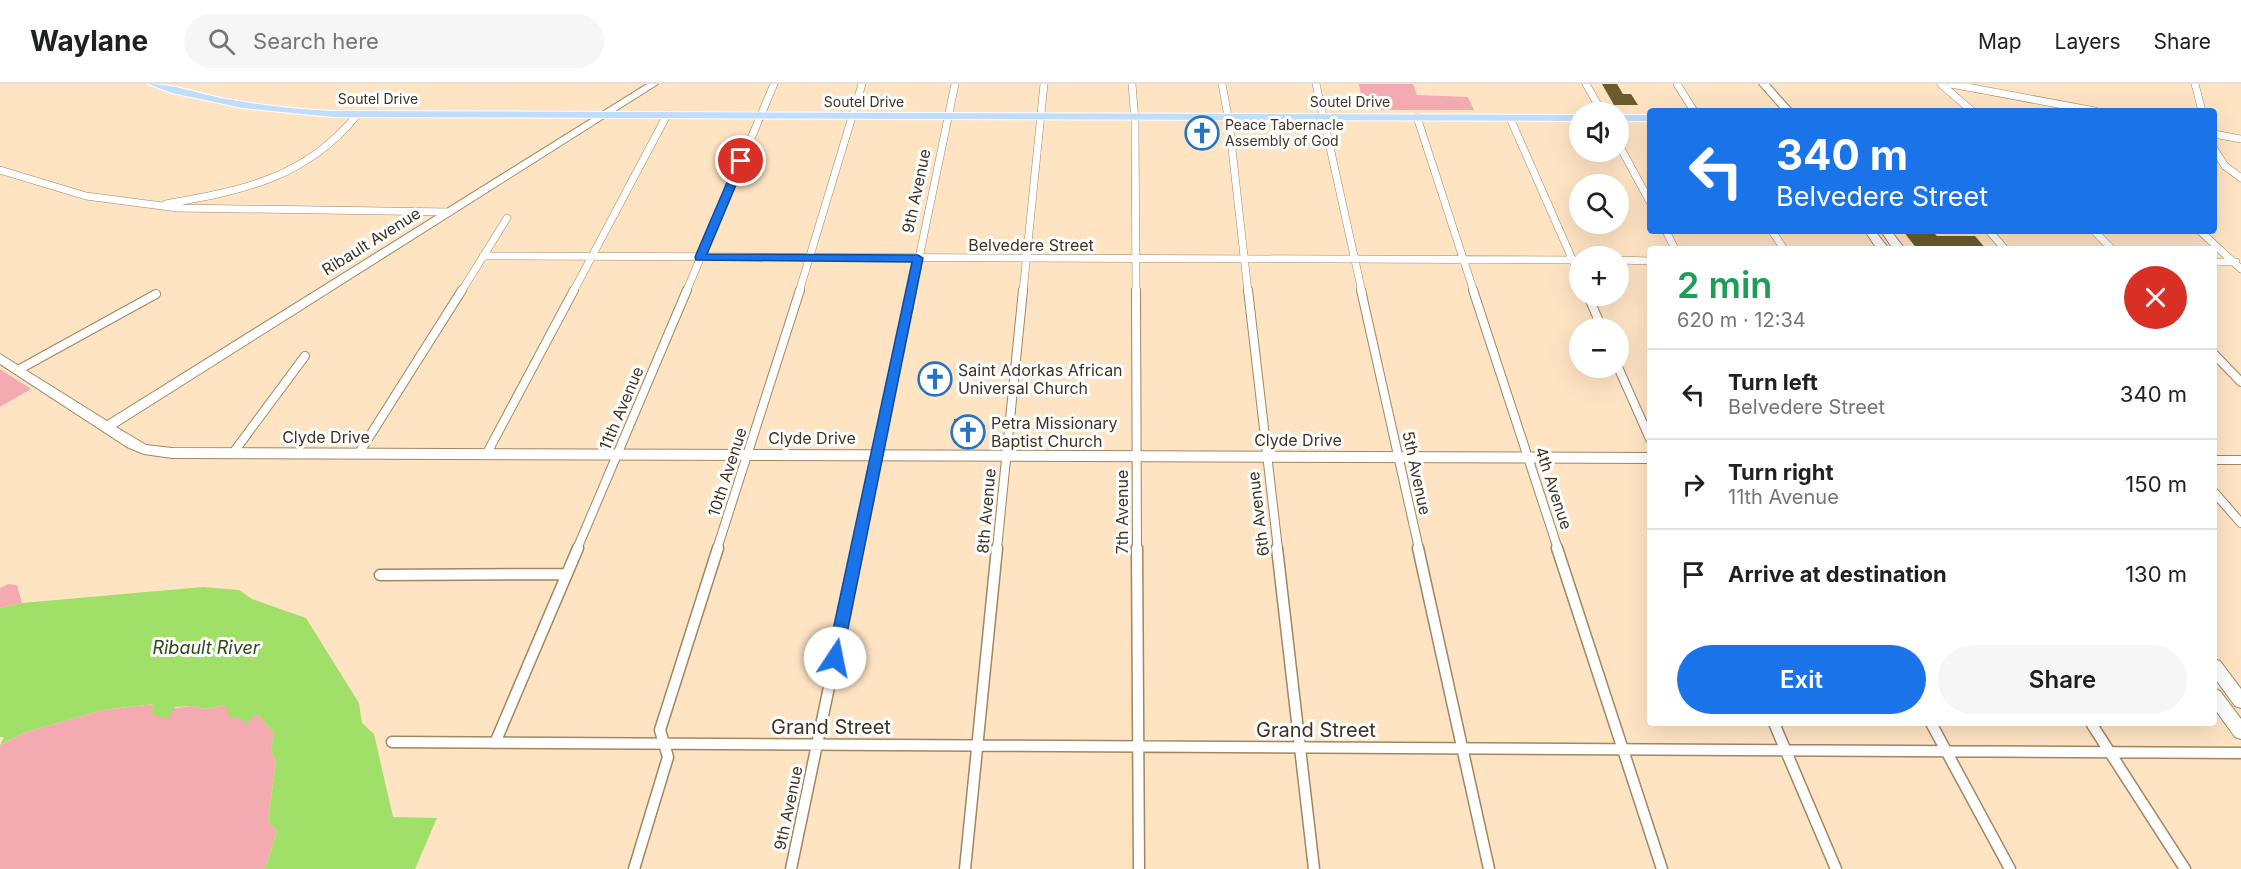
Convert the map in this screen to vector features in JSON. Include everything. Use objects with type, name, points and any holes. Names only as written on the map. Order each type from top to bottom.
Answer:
[{"type":"main road","name":"Soutel Drive","points":[[153,84],[200,98],[250,108],[357,115],[1569,118]]},
{"type":"main road","points":[[1629,118],[1647,118]]},
{"type":"street","name":"Ribault Avenue","points":[[107,427],[653,84]]},
{"type":"street","name":"11th Avenue","points":[[495,743],[774,84]]},
{"type":"street","name":"10th Avenue","points":[[634,869],[668,757],[660,730],[810,258],[862,84]]},
{"type":"street","name":"9th Avenue","points":[[791,869],[955,84]]},
{"type":"street","name":"8th Avenue","points":[[964,869],[1044,84]]},
{"type":"street","name":"7th Avenue","points":[[1132,84],[1136,259],[1139,869]]},
{"type":"street","name":"6th Avenue","points":[[1222,84],[1245,259],[1314,869]]},
{"type":"street","name":"5th Avenue","points":[[1316,84],[1489,869]]},
{"type":"street","points":[[1586,84],[1596,102]]},
{"type":"street","points":[[1677,84],[1692,108]]},
{"type":"street","points":[[1764,84],[1785,108]]},
{"type":"street","points":[[1941,84],[1969,108]]},
{"type":"street","points":[[1952,84],[2079,108]]},
{"type":"street","points":[[2195,84],[2201,108]]},
{"type":"street","points":[[591,115],[629,99]]},
{"type":"street","points":[[2052,103],[2058,108]]},
{"type":"street","points":[[158,206],[225,193],[256,184],[297,167],[330,145],[357,115]]},
{"type":"street","points":[[487,453],[667,115]]},
{"type":"street","name":"4th Avenue","points":[[1417,117],[1662,869]]},
{"type":"street","points":[[1510,117],[1570,246]]},
{"type":"street","points":[[2217,135],[2241,139]]},
{"type":"street","points":[[2217,154],[2225,166],[2241,178]]},
{"type":"street","points":[[1628,162],[1647,196]]},
{"type":"street","points":[[0,170],[86,196],[158,206],[219,210],[449,212]]},
{"type":"street","points":[[219,210],[225,193]]},
{"type":"street","points":[[359,453],[507,218]]},
{"type":"street","points":[[1992,234],[2002,246]]},
{"type":"street","points":[[2097,234],[2109,246]]},
{"type":"street","points":[[2204,234],[2237,262],[2241,269]]},
{"type":"street","name":"Belvedere Street","points":[[483,256],[1569,260]]},
{"type":"street","points":[[1629,260],[1647,261]]},
{"type":"street","points":[[2217,262],[2237,262]]},
{"type":"street","points":[[18,370],[156,294]]},
{"type":"street","points":[[233,453],[305,356]]},
{"type":"street","points":[[2217,357],[2241,382]]},
{"type":"street","name":"Clyde Drive","points":[[0,358],[132,444],[156,452],[1647,458]]},
{"type":"street","points":[[1623,378],[1647,432]]},
{"type":"street","points":[[2217,460],[2241,460]]},
{"type":"street","points":[[2217,495],[2241,523]]},
{"type":"street","points":[[380,575],[566,574]]},
{"type":"street","points":[[2217,669],[2241,701]]},
{"type":"street","points":[[2217,700],[2241,732]]},
{"type":"street","points":[[1775,726],[1836,869]]},
{"type":"street","points":[[1933,726],[2010,869]]},
{"type":"street","points":[[2093,726],[2184,869]]},
{"type":"street","name":"Grand Street","points":[[392,742],[2241,753]]},
{"type":"shaded area","points":[[1359,84],[1413,84],[1417,95],[1468,97],[1474,110],[1364,110]]},
{"type":"shaded area","points":[[0,369],[31,389],[0,407]]},
{"type":"shaded area","points":[[8,584],[17,585],[22,603],[0,608],[0,588]]},
{"type":"shaded area","points":[[155,704],[151,711],[193,706],[205,709],[225,705],[257,714],[274,733],[271,751],[276,761],[268,821],[277,831],[265,869],[0,869],[0,745],[26,732],[103,710]]},
{"type":"water","name":"Ribault River","points":[[203,587],[239,590],[252,599],[306,618],[359,703],[362,723],[374,734],[393,817],[437,818],[415,869],[265,869],[277,831],[268,821],[276,761],[271,751],[274,733],[257,714],[246,724],[241,719],[230,717],[225,705],[205,709],[193,706],[175,707],[168,718],[157,716],[151,711],[154,704],[103,710],[26,732],[0,745],[4,737],[0,737],[0,608],[22,603]]},
{"type":"building","points":[[1602,84],[1617,84],[1623,94],[1631,94],[1638,105],[1629,105],[1629,102],[1612,102]]},
{"type":"building","points":[[1905,234],[1975,236],[1983,246],[1915,246]]},
{"type":"building","name":"Saint Adorkas African Universal Church","points":[[927,368],[942,368],[939,384],[925,383]]},
{"type":"building","name":"Petra Missionary Baptist Church","points":[[954,419],[972,419],[972,425],[985,425],[983,438],[952,438]]},
{"type":"place","name":"Peace Tabernacle Assembly of God","points":[[1202,133]]},
{"type":"place","name":"Saint Adorkas African Universal Church","points":[[935,379]]},
{"type":"place","name":"Petra Missionary Baptist Church","points":[[968,432]]},
{"type":"route","points":[[741,161],[700,257],[918,258],[835,658]]}]
